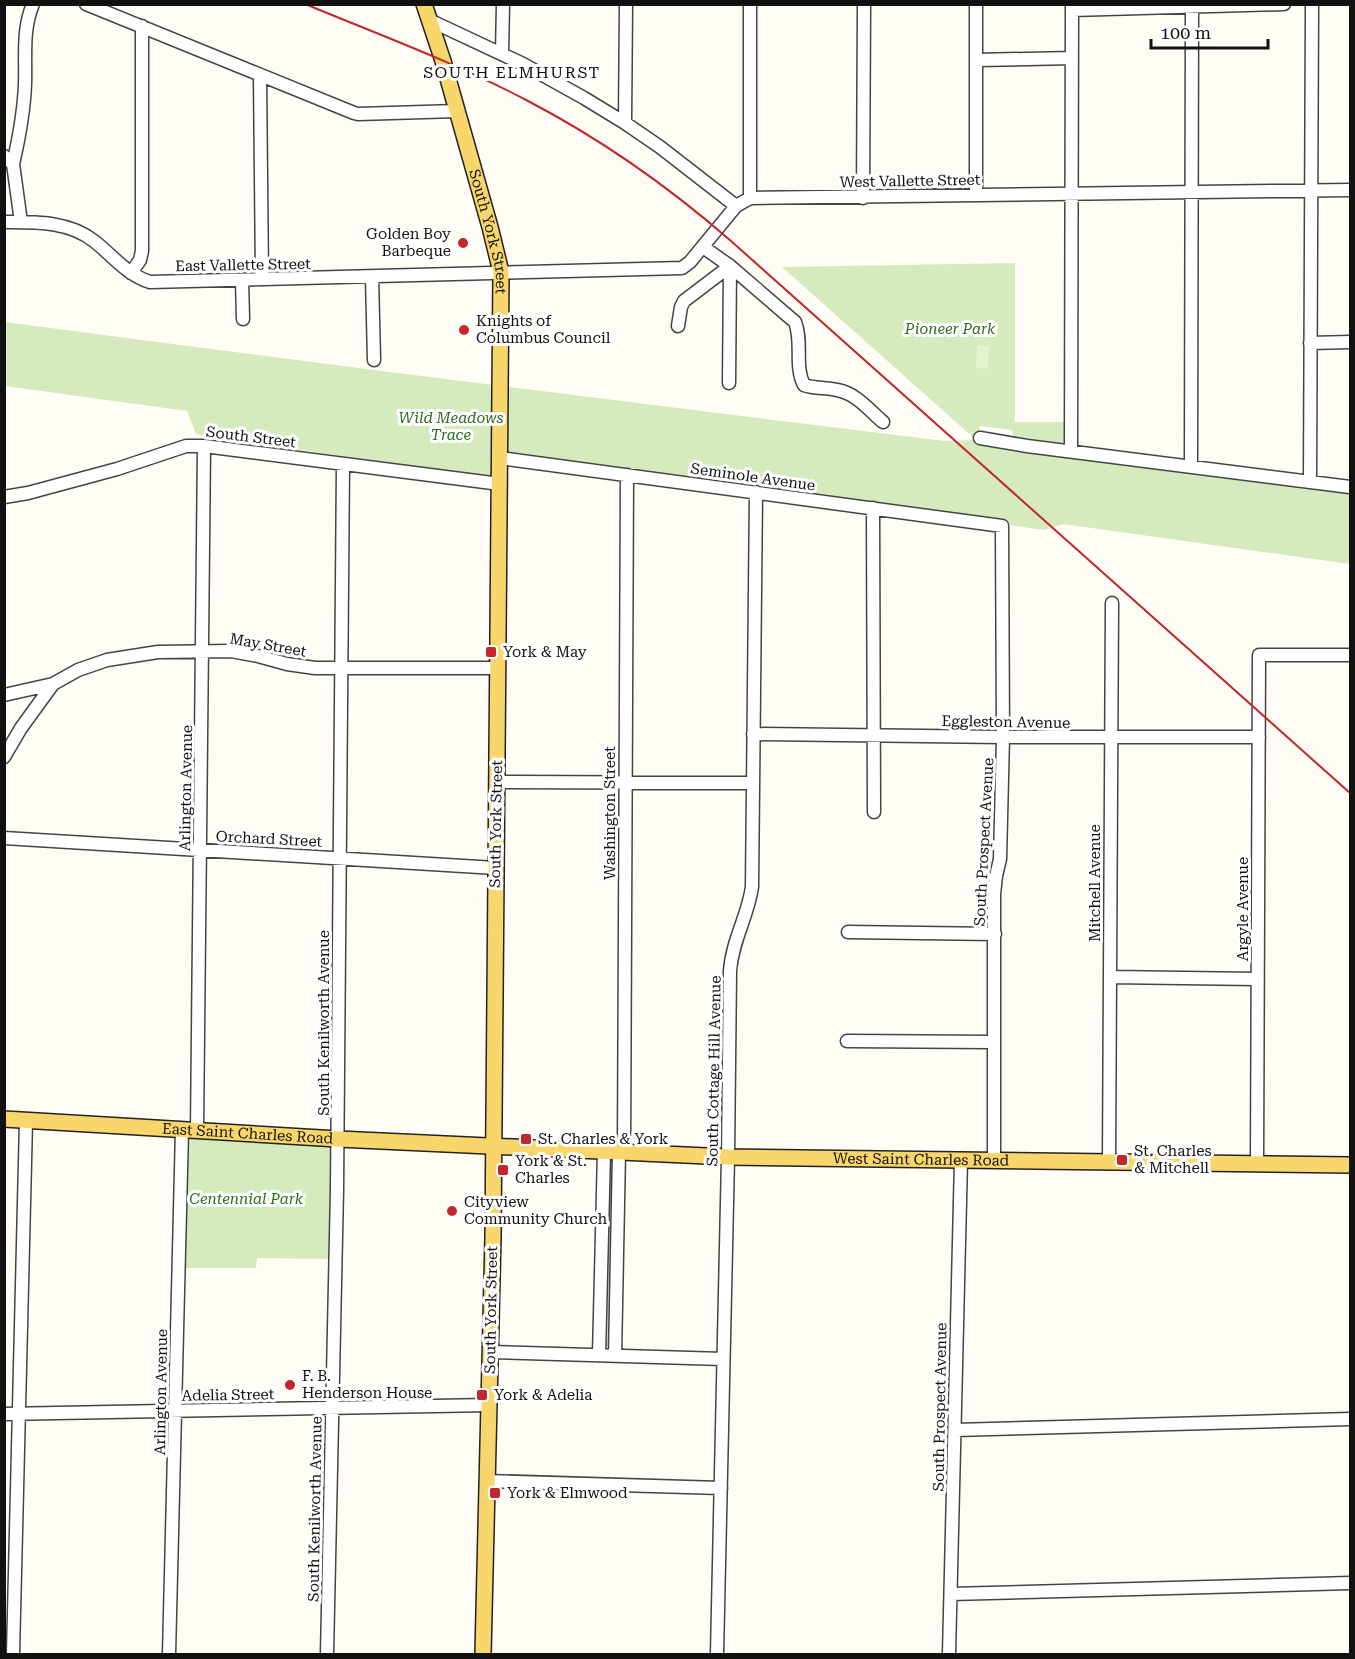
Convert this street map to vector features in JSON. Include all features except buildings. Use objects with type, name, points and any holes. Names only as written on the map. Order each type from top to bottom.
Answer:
[{"type":"main road","name":"South York Street","points":[[424,4],[443,61],[501,272],[493,1146],[483,1654]]},
{"type":"main road","name":"East Saint Charles Road","points":[[4,1119],[493,1146]]},
{"type":"main road","name":"West Saint Charles Road","points":[[493,1146],[728,1157],[1350,1165]]},
{"type":"street","points":[[21,222],[9,160],[19,137],[25,87],[25,37],[28,16],[33,4]]},
{"type":"street","points":[[86,4],[358,114],[457,111]]},
{"type":"street","points":[[502,54],[503,4]]},
{"type":"street","points":[[625,123],[626,4]]},
{"type":"street","points":[[750,4],[750,198]]},
{"type":"street","points":[[863,198],[864,4]]},
{"type":"street","points":[[975,195],[976,4]]},
{"type":"street","points":[[1071,451],[1072,7],[1284,4]]},
{"type":"street","points":[[1310,482],[1311,4]]},
{"type":"street","points":[[1191,467],[1192,6]]},
{"type":"street","points":[[429,20],[556,81],[625,123],[687,166],[736,206]]},
{"type":"street","points":[[131,273],[140,260],[142,251],[142,26]]},
{"type":"street","points":[[976,60],[1072,58]]},
{"type":"street","points":[[260,75],[262,279]]},
{"type":"street","name":"West Vallette Street","points":[[501,272],[682,268],[703,247],[736,206],[750,198],[1350,190]]},
{"type":"street","name":"East Vallette Street","points":[[4,222],[58,224],[81,232],[131,273],[150,282],[501,272]]},
{"type":"street","points":[[703,247],[730,266],[795,322],[798,331],[800,378],[804,385],[852,394],[884,422]]},
{"type":"street","points":[[678,326],[684,301],[730,266]]},
{"type":"street","points":[[729,383],[730,266]]},
{"type":"street","points":[[372,277],[374,360]]},
{"type":"street","points":[[242,280],[243,319]]},
{"type":"street","points":[[1310,343],[1350,342]]},
{"type":"street","points":[[980,438],[1350,488]]},
{"type":"street","name":"South Street","points":[[4,497],[28,493],[117,469],[186,446],[204,446],[500,484]]},
{"type":"street","name":"Arlington Avenue","points":[[197,1131],[204,446]]},
{"type":"street","name":"Seminole Avenue","points":[[500,458],[1002,526]]},
{"type":"street","name":"South Kenilworth Avenue","points":[[327,1654],[338,1139],[343,464]]},
{"type":"street","name":"Washington Street","points":[[616,1152],[626,782],[627,475]]},
{"type":"street","name":"South Cottage Hill Avenue","points":[[717,1654],[730,971],[732,950],[747,909],[752,887],[756,492]]},
{"type":"street","points":[[873,508],[874,812]]},
{"type":"street","name":"South Prospect Avenue","points":[[994,1161],[994,934],[996,876],[1000,859],[1003,737],[1002,526]]},
{"type":"street","name":"Mitchell Avenue","points":[[1109,1162],[1112,603]]},
{"type":"street","name":"May Street","points":[[4,695],[53,684],[78,670],[107,660],[158,652],[202,650],[244,653],[300,667],[342,669],[498,668]]},
{"type":"street","name":"Argyle Avenue","points":[[1257,1164],[1259,655],[1350,655]]},
{"type":"street","points":[[4,757],[21,728],[53,684]]},
{"type":"street","name":"Eggleston Avenue","points":[[753,734],[1259,738]]},
{"type":"street","points":[[497,782],[753,783]]},
{"type":"street","name":"Orchard Street","points":[[4,838],[496,868]]},
{"type":"street","points":[[848,932],[994,934]]},
{"type":"street","points":[[1110,977],[1257,979]]},
{"type":"street","points":[[847,1041],[994,1042]]},
{"type":"street","points":[[13,1654],[26,1121]]},
{"type":"street","name":"Arlington Avenue","points":[[169,1654],[182,1130]]},
{"type":"street","points":[[599,1355],[616,1152]]},
{"type":"street","points":[[615,1356],[616,1152]]},
{"type":"street","name":"South Prospect Avenue","points":[[949,1654],[961,1160]]},
{"type":"street","points":[[490,1352],[723,1359]]},
{"type":"street","name":"Adelia Street","points":[[4,1414],[489,1405]]},
{"type":"street","points":[[955,1430],[1350,1419]]},
{"type":"street","points":[[487,1481],[721,1488]]},
{"type":"street","points":[[951,1594],[1350,1583]]},
{"type":"green space","name":"Wild Meadows Trace","points":[[1015,263],[1015,422],[1067,422],[1066,444],[1062,446],[1014,439],[1012,430],[980,426],[978,440],[1350,484],[1350,564],[1063,524],[1044,530],[495,453],[495,479],[196,434],[187,411],[5,386],[5,322],[945,441],[976,440],[782,267]]},
{"type":"green space","points":[[977,345],[989,346],[988,369],[976,368]]},
{"type":"green space","name":"Centennial Park","points":[[187,1136],[333,1143],[331,1259],[257,1258],[256,1268],[185,1268]]},
{"type":"green space","points":[[606,1159],[616,1159],[612,1346],[602,1346]]},
{"type":"railway","points":[[305,4],[501,87],[582,131],[659,183],[731,241],[1350,793]]},
{"type":"place","name":"Golden Boy Barbeque","points":[[463,243]]},
{"type":"place","name":"Knights of Columbus Council","points":[[464,330]]},
{"type":"place","name":"York & May","points":[[491,652]]},
{"type":"place","name":"St. Charles & York","points":[[526,1139]]},
{"type":"place","name":"St. Charles & Mitchell","points":[[1122,1160]]},
{"type":"place","name":"York & St. Charles","points":[[503,1170]]},
{"type":"place","name":"Cityview Community Church","points":[[452,1211]]},
{"type":"place","name":"F. B. Henderson House","points":[[290,1385]]},
{"type":"place","name":"York & Adelia","points":[[482,1395]]},
{"type":"place","name":"York & Elmwood","points":[[495,1493]]},
{"type":"district","name":"SOUTH ELMHURST","points":[[512,72]]},
{"type":"park label","name":"Pioneer Park","points":[[950,329]]}]
